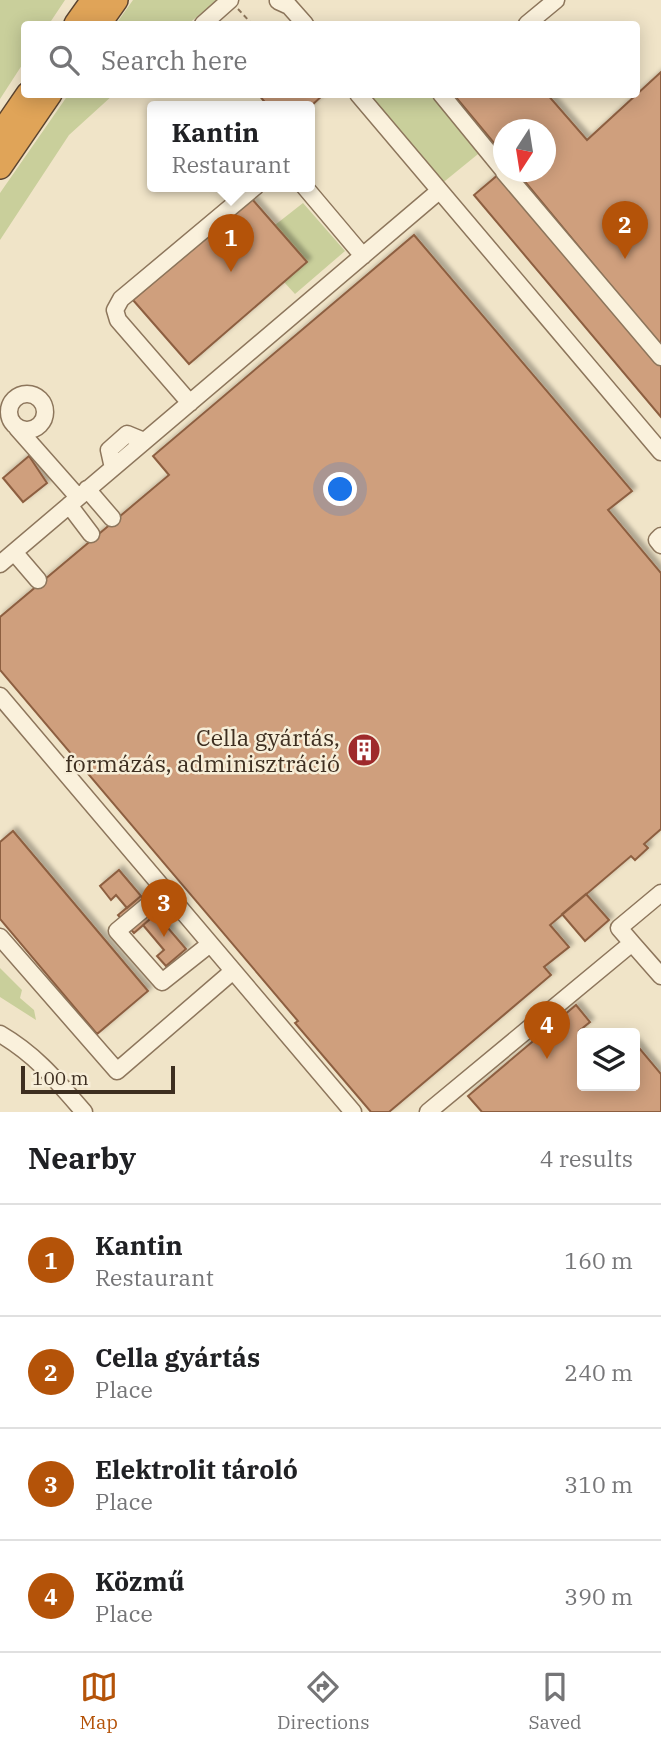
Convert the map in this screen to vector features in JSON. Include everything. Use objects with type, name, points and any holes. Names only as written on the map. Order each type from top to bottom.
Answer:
[{"type":"highway","points":[[78,21],[93,0]]},
{"type":"highway","points":[[101,21],[116,0]]},
{"type":"highway","points":[[0,135],[25,98]]},
{"type":"highway","points":[[0,167],[47,98]]},
{"type":"street","points":[[278,0],[282,11],[290,21]]},
{"type":"street","points":[[278,0],[289,6],[302,21]]},
{"type":"street","points":[[531,21],[556,0]]},
{"type":"street","points":[[208,21],[234,4]]},
{"type":"street","points":[[361,98],[661,452]]},
{"type":"street","points":[[443,98],[493,158]]},
{"type":"street","points":[[513,182],[661,357]]},
{"type":"street","points":[[0,564],[113,468],[108,450],[127,434],[144,441],[439,191]]},
{"type":"street","points":[[190,402],[118,320],[115,310],[121,299],[249,192]]},
{"type":"street","points":[[309,192],[363,256]]},
{"type":"street","points":[[17,428],[29,430],[40,425],[45,415],[43,403],[33,396],[22,395],[12,401],[4,412],[10,420],[17,428],[78,497],[112,518]]},
{"type":"street","points":[[78,497],[91,534]]},
{"type":"street","points":[[661,536],[657,540],[661,545]]},
{"type":"street","points":[[14,552],[38,580]]},
{"type":"street","points":[[0,696],[353,1112]]},
{"type":"street","points":[[165,891],[117,930],[162,982],[211,944]]},
{"type":"street","points":[[661,893],[619,928],[661,976]]},
{"type":"street","points":[[0,937],[117,1071],[233,971]]},
{"type":"street","points":[[428,1112],[632,943]]},
{"type":"street","points":[[0,1034],[44,1065],[84,1112]]},
{"type":"path","points":[[234,4],[249,21]]},
{"type":"green space","points":[[0,0],[65,0],[51,21],[21,21],[21,67],[0,99]]},
{"type":"green space","points":[[133,0],[218,0],[192,21],[118,21]]},
{"type":"green space","points":[[66,98],[110,98],[69,135],[0,240],[0,193]]},
{"type":"green space","points":[[365,98],[439,98],[483,150],[440,185]]},
{"type":"green space","points":[[303,203],[345,251],[295,294],[284,282],[307,262],[275,225]]},
{"type":"green space","points":[[0,968],[22,990],[20,998],[34,1010],[36,1020],[0,997]]},
{"type":"building","points":[[661,72],[661,346],[525,182],[556,182],[556,119],[493,119],[493,142],[456,98],[550,98],[587,140],[633,98],[640,98],[640,91]]},
{"type":"building","points":[[261,98],[320,98],[315,102],[264,101]]},
{"type":"building","points":[[493,179],[493,182],[506,182],[661,365],[661,417],[474,195]]},
{"type":"building","points":[[252,199],[307,262],[189,364],[133,300]]},
{"type":"building","name":"Cella gyártás, formázás, adminisztráció","points":[[414,235],[632,491],[608,510],[661,573],[661,829],[644,844],[648,848],[635,860],[631,856],[550,925],[569,947],[544,967],[551,975],[389,1112],[371,1112],[295,1023],[298,1021],[0,670],[0,617],[169,475],[153,456]]},
{"type":"building","points":[[29,456],[47,483],[23,502],[3,478]]},
{"type":"building","points":[[13,831],[148,991],[97,1034],[0,919],[0,842]]},
{"type":"building","points":[[119,870],[141,896],[127,908],[116,895],[111,900],[100,886]]},
{"type":"building","points":[[586,894],[609,920],[585,941],[562,914]]},
{"type":"building","points":[[141,896],[156,914],[134,933],[118,915]]},
{"type":"building","points":[[156,914],[186,949],[166,966],[157,956],[164,950],[143,925]]},
{"type":"building","points":[[576,1005],[590,1022],[583,1028],[577,1028],[577,1091],[640,1091],[640,1049],[661,1074],[661,1112],[482,1112],[468,1096]]},
{"type":"place","name":"Cella gyártás","points":[[625,259]]},
{"type":"place","name":"Kantin","points":[[231,272]]},
{"type":"place","name":"Cella gyártás, formázás, adminisztráció","points":[[364,750]]},
{"type":"place","name":"Elektrolit tároló","points":[[164,937]]},
{"type":"place","name":"Közmű","points":[[547,1059]]}]
